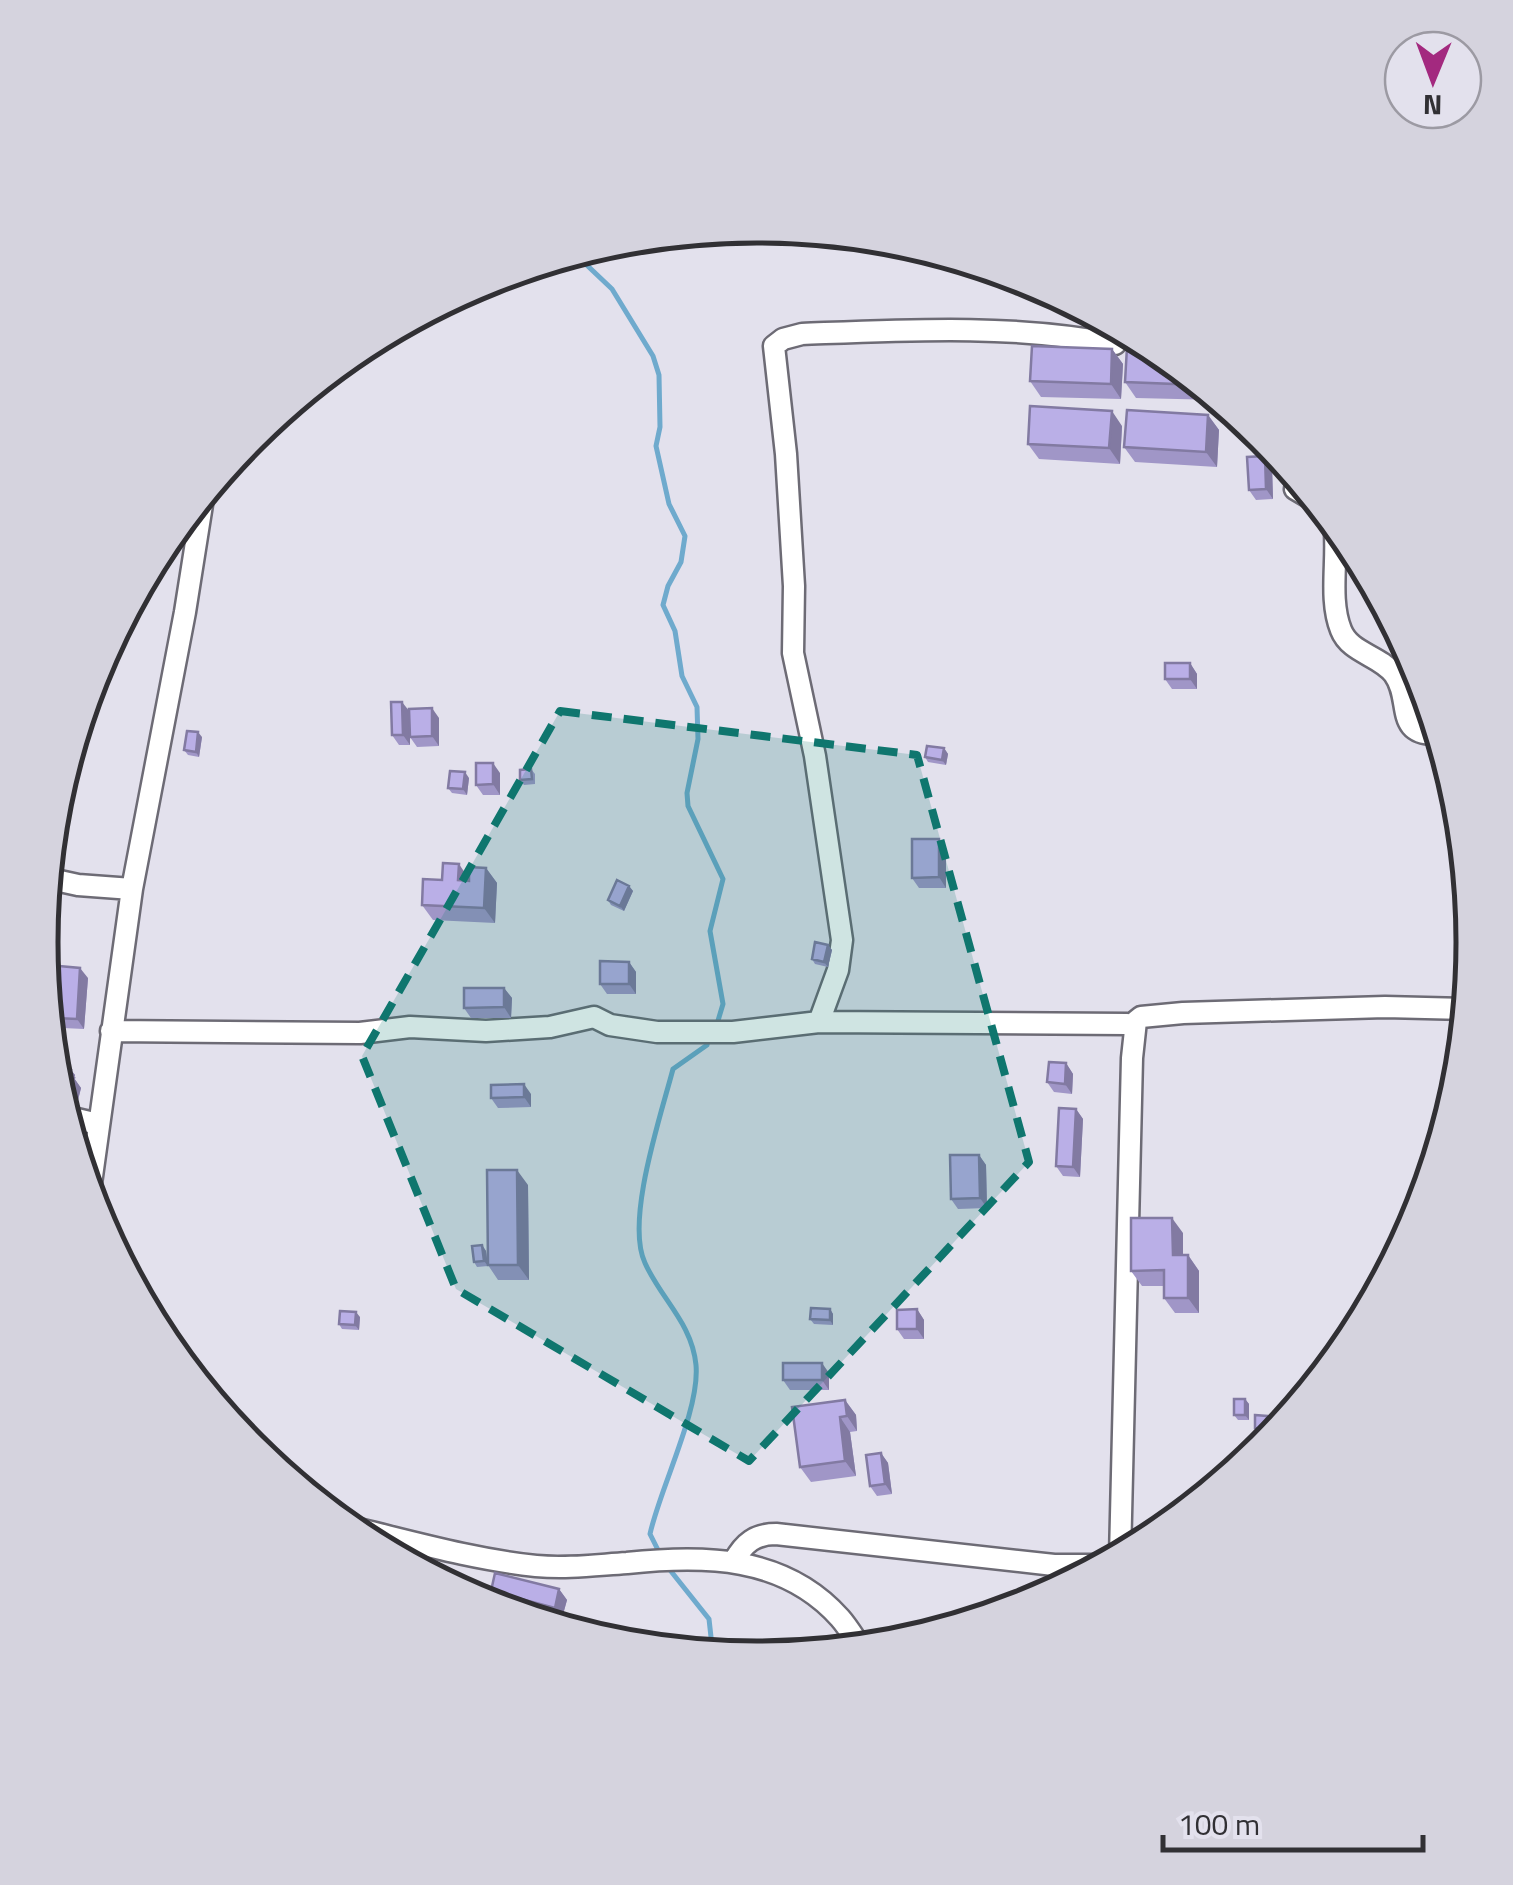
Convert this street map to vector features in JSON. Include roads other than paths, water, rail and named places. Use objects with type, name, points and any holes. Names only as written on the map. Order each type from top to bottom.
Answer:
[{"type":"street","points":[[819,1022],[838,970],[842,940],[816,756],[793,654],[794,586],[774,346],[802,334],[938,328],[1036,331],[1115,344]]},
{"type":"street","points":[[93,1162],[132,889],[186,612],[200,520]]},
{"type":"street","points":[[1335,550],[1341,631],[1350,645],[1388,668],[1396,678],[1408,724],[1423,732]]},
{"type":"street","points":[[60,882],[132,889]]},
{"type":"street","points":[[1120,1539],[1134,1028],[1141,1017],[1183,1013],[1452,1009]]},
{"type":"street","points":[[112,1031],[360,1032],[410,1027],[486,1031],[550,1026],[594,1017],[610,1025],[658,1032],[733,1032],[819,1022],[1127,1024],[1134,1028]]},
{"type":"street","points":[[80,1120],[98,1124]]},
{"type":"street","points":[[734,1561],[755,1537],[776,1534],[1075,1564]]},
{"type":"street","points":[[386,1535],[452,1552],[536,1566],[578,1568],[687,1558],[762,1567],[815,1597],[838,1616],[852,1635]]},
{"type":"waterway","points":[[586,265],[612,289],[653,356],[659,375],[660,427],[656,446],[669,504],[685,536],[681,562],[663,605],[675,631],[682,676],[697,707],[698,739],[688,806],[723,879],[710,931],[723,1004],[717,1024]]},
{"type":"waterway","points":[[660,1554],[650,1534],[692,1404],[696,1365],[689,1336],[645,1263],[639,1221],[647,1167],[673,1069],[707,1045],[708,1040]]},
{"type":"waterway","points":[[666,1565],[709,1619],[711,1640]]}]
